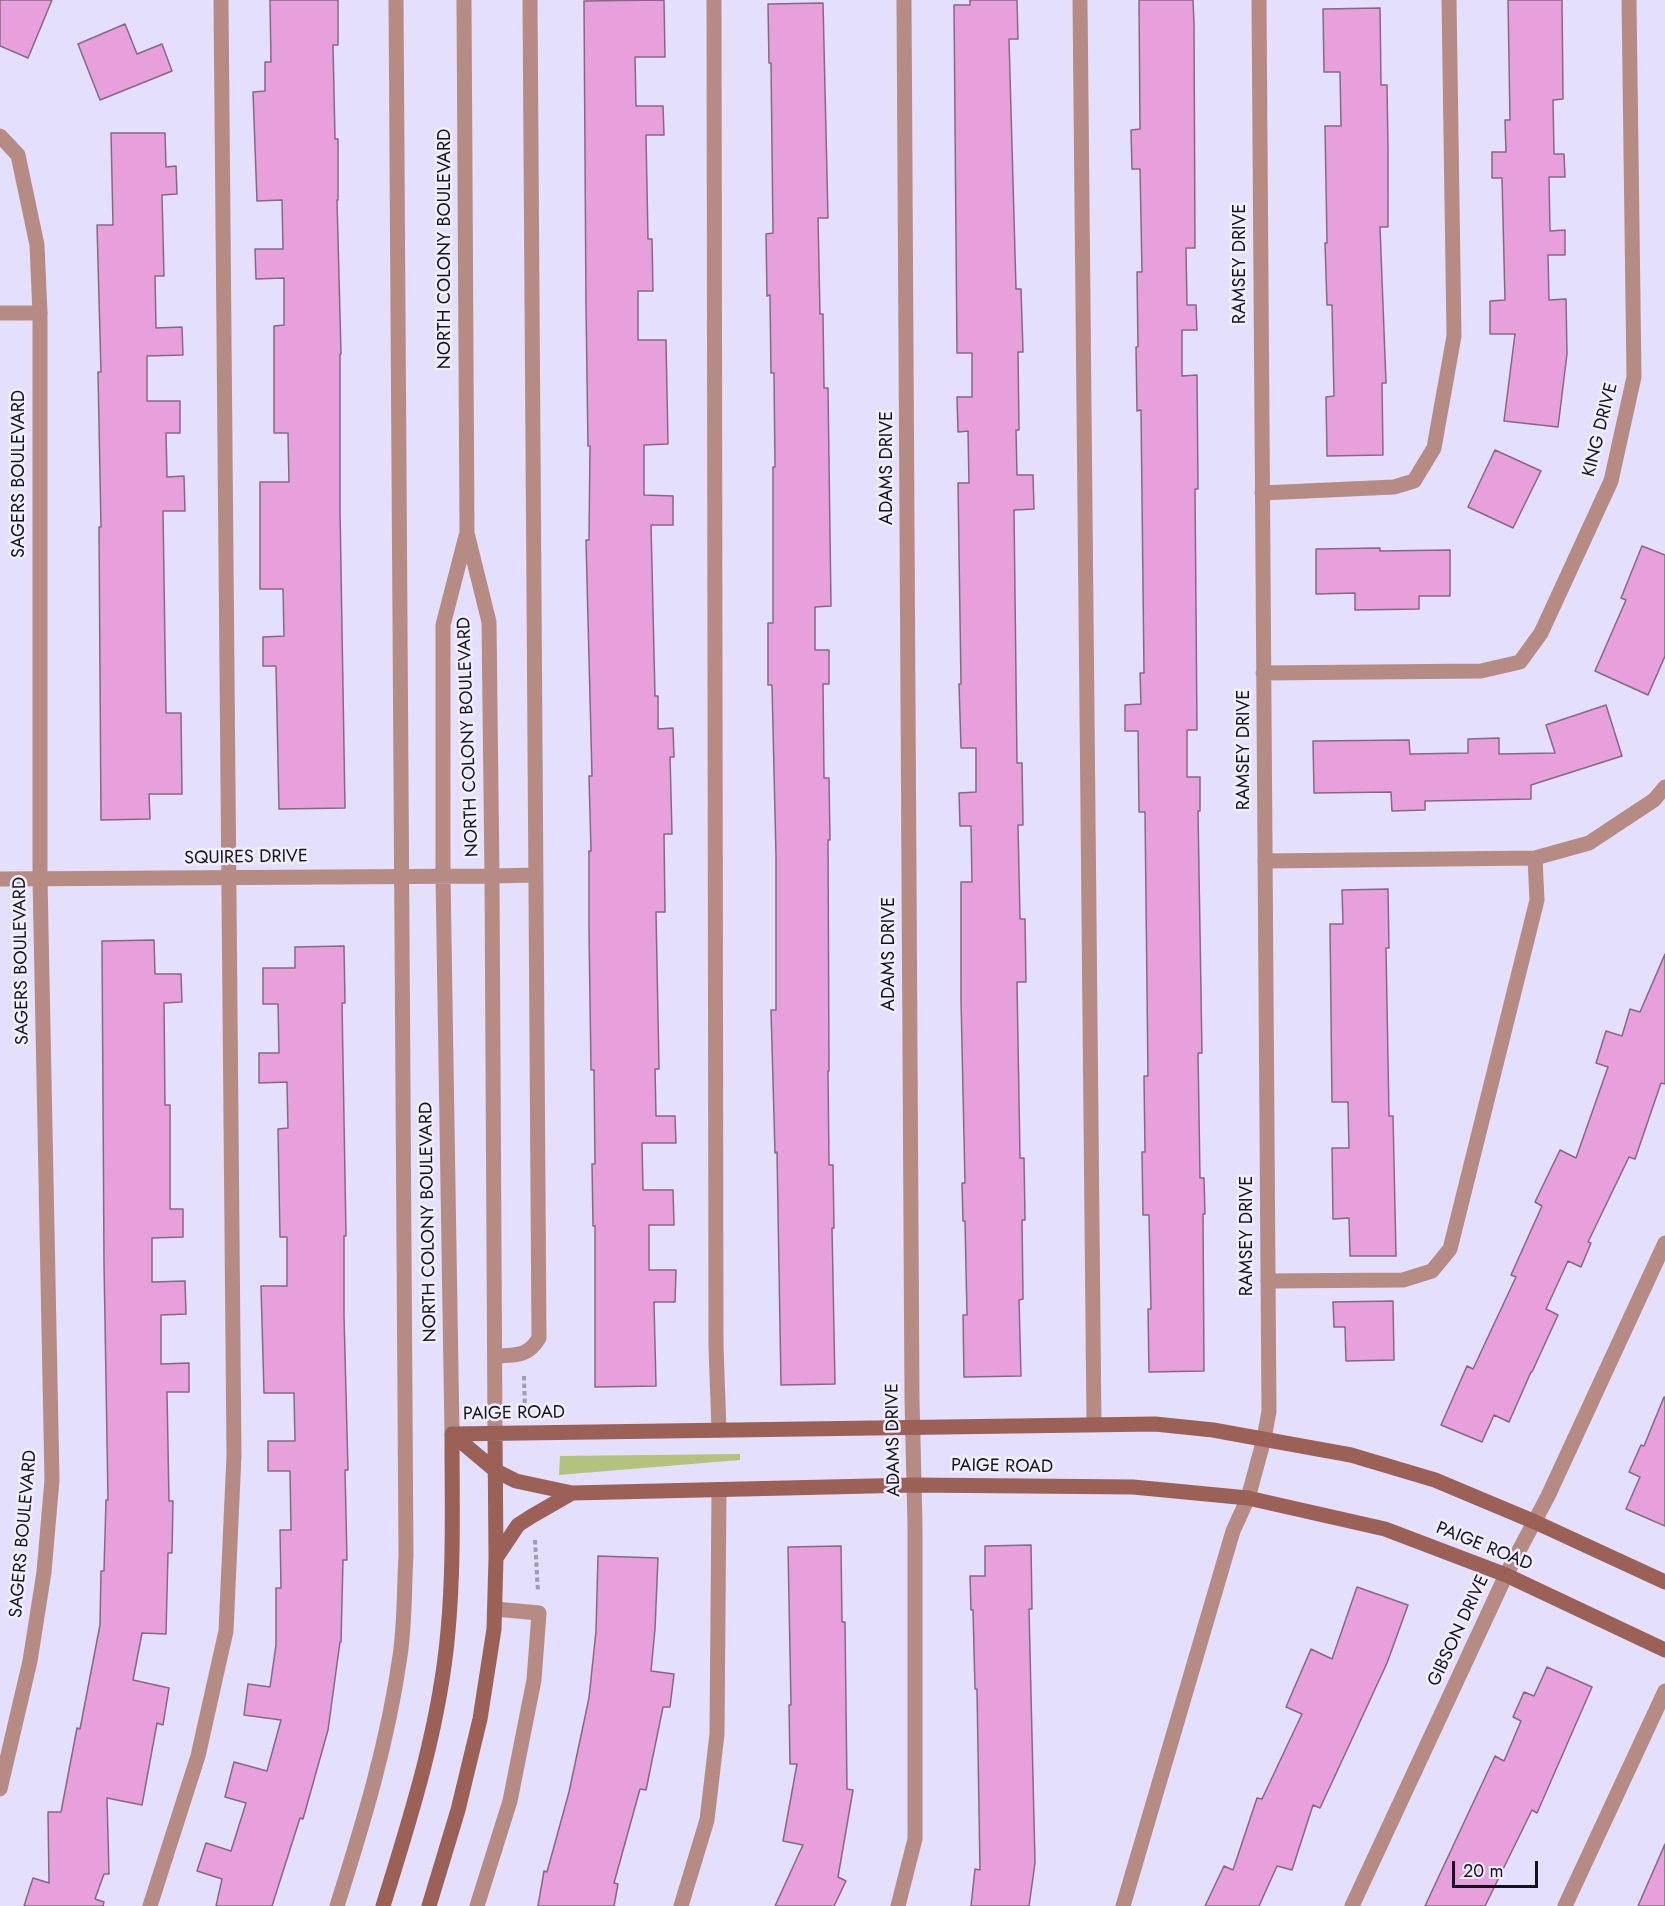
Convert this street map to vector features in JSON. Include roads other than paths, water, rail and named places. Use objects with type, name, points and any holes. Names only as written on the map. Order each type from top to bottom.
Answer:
[{"type":"main road","name":"PAIGE ROAD","points":[[452,1434],[1094,1424],[1155,1424],[1214,1430],[1351,1455],[1435,1480],[1535,1522],[1665,1582]]},
{"type":"main road","name":"PAIGE ROAD","points":[[452,1434],[496,1471],[516,1481],[572,1493],[914,1485],[1133,1487],[1248,1498],[1384,1529],[1506,1575],[1665,1650]]},
{"type":"main road","name":"NORTH COLONY BOULEVARD","points":[[384,1906],[426,1759],[447,1644],[452,1576],[452,1434]]},
{"type":"main road","name":"NORTH COLONY BOULEVARD","points":[[429,1906],[458,1810],[480,1719],[494,1629],[495,1434]]},
{"type":"main road","points":[[496,1558],[519,1525],[572,1493]]},
{"type":"street","points":[[337,1906],[369,1804],[388,1727],[400,1654],[406,1544],[396,0]]},
{"type":"street","name":"NORTH COLONY BOULEVARD","points":[[464,0],[467,533],[489,622],[495,1434]]},
{"type":"street","points":[[495,1356],[524,1354],[534,1347],[539,1338],[530,0]]},
{"type":"street","points":[[714,0],[716,1346],[719,1430]]},
{"type":"street","name":"ADAMS DRIVE","points":[[898,1906],[915,1839],[904,0]]},
{"type":"street","points":[[1080,0],[1094,1424]]},
{"type":"street","name":"RAMSEY DRIVE","points":[[1122,1906],[1233,1531],[1248,1498],[1269,1411],[1259,0]]},
{"type":"street","points":[[1262,493],[1394,487],[1414,481],[1434,448],[1454,336],[1449,0]]},
{"type":"street","name":"KING DRIVE","points":[[1263,673],[1481,670],[1520,662],[1541,633],[1611,481],[1634,377],[1629,0]]},
{"type":"street","points":[[150,1906],[198,1756],[226,1631],[234,1455],[217,2]]},
{"type":"street","name":"SAGERS BOULEVARD","points":[[0,136],[18,155],[37,245],[40,313],[40,878],[52,1480],[44,1572],[30,1661],[0,1789]]},
{"type":"street","points":[[0,313],[40,313]]},
{"type":"street","name":"NORTH COLONY BOULEVARD","points":[[452,1434],[443,876],[443,625],[467,533]]},
{"type":"street","points":[[1265,861],[1535,858],[1589,843],[1654,801],[1665,787]]},
{"type":"street","points":[[1268,1281],[1403,1280],[1432,1271],[1450,1250],[1537,900],[1535,858]]},
{"type":"street","name":"SQUIRES DRIVE","points":[[0,879],[536,875]]},
{"type":"street","name":"GIBSON DRIVE","points":[[1352,1906],[1506,1575],[1535,1522],[1665,1243]]},
{"type":"street","points":[[681,1906],[707,1820],[717,1734],[719,1490]]},
{"type":"street","points":[[477,1906],[510,1801],[534,1680],[539,1613],[495,1609]]},
{"type":"street","points":[[1565,1906],[1665,1691]]}]
